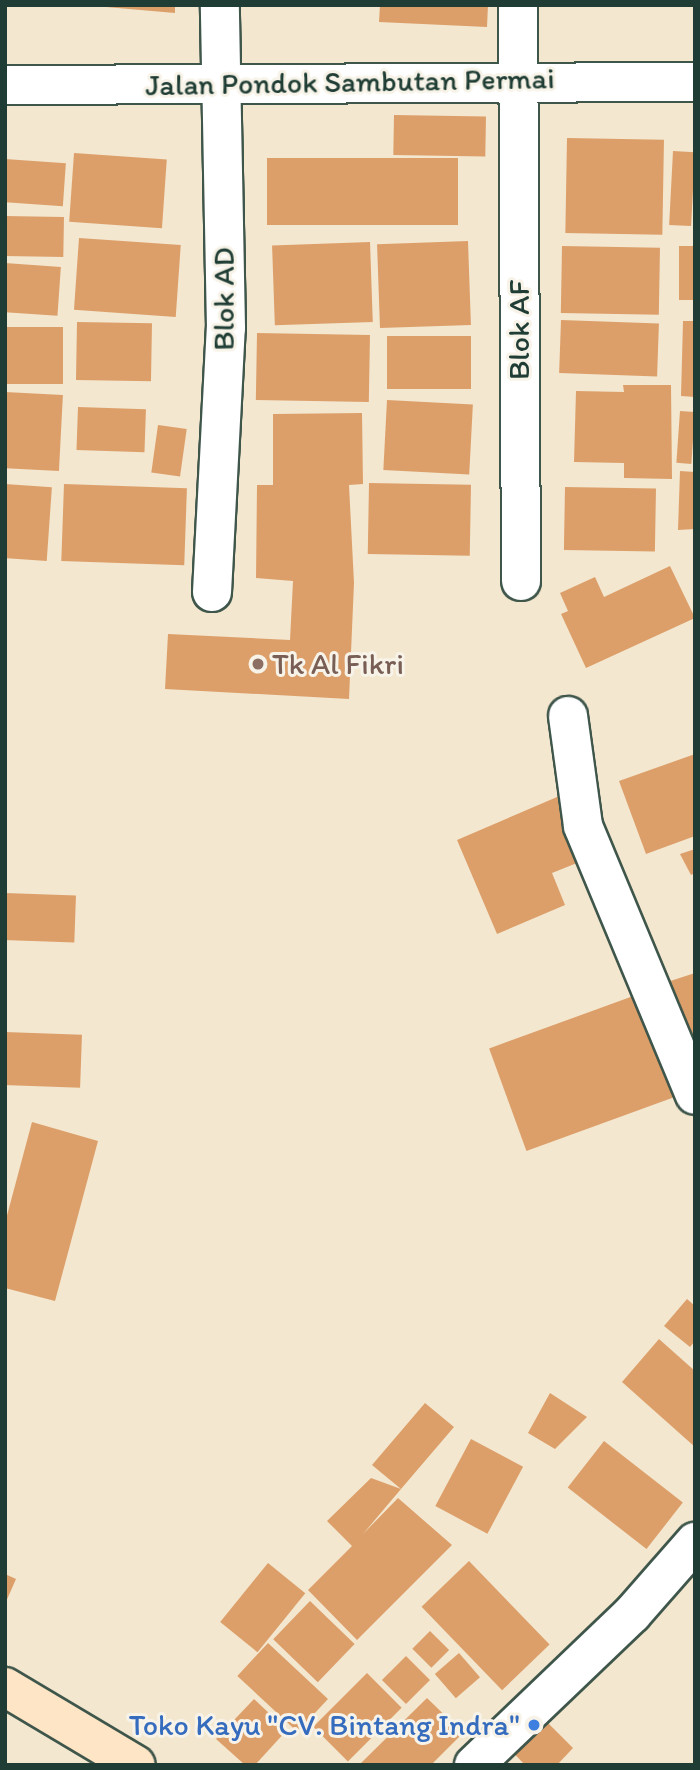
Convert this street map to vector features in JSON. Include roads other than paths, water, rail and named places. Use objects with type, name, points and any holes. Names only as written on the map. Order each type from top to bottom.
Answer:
[{"type":"main road","points":[[5,1687],[136,1765]]},
{"type":"street","name":"Blok AD","points":[[212,592],[226,328],[219,83],[220,5]]},
{"type":"street","name":"Blok AF","points":[[518,5],[521,581]]},
{"type":"street","name":"Jalan Pondok Sambutan Permai","points":[[5,85],[517,79],[695,82]]},
{"type":"street","points":[[568,716],[583,826],[695,1095]]},
{"type":"street","points":[[474,1765],[632,1614],[695,1542]]},
{"type":"place","name":"Tk Al Fikri","points":[[258,664]]},
{"type":"place","name":"Toko Kayu \"CV. Bintang Indra\"","points":[[534,1725]]}]
